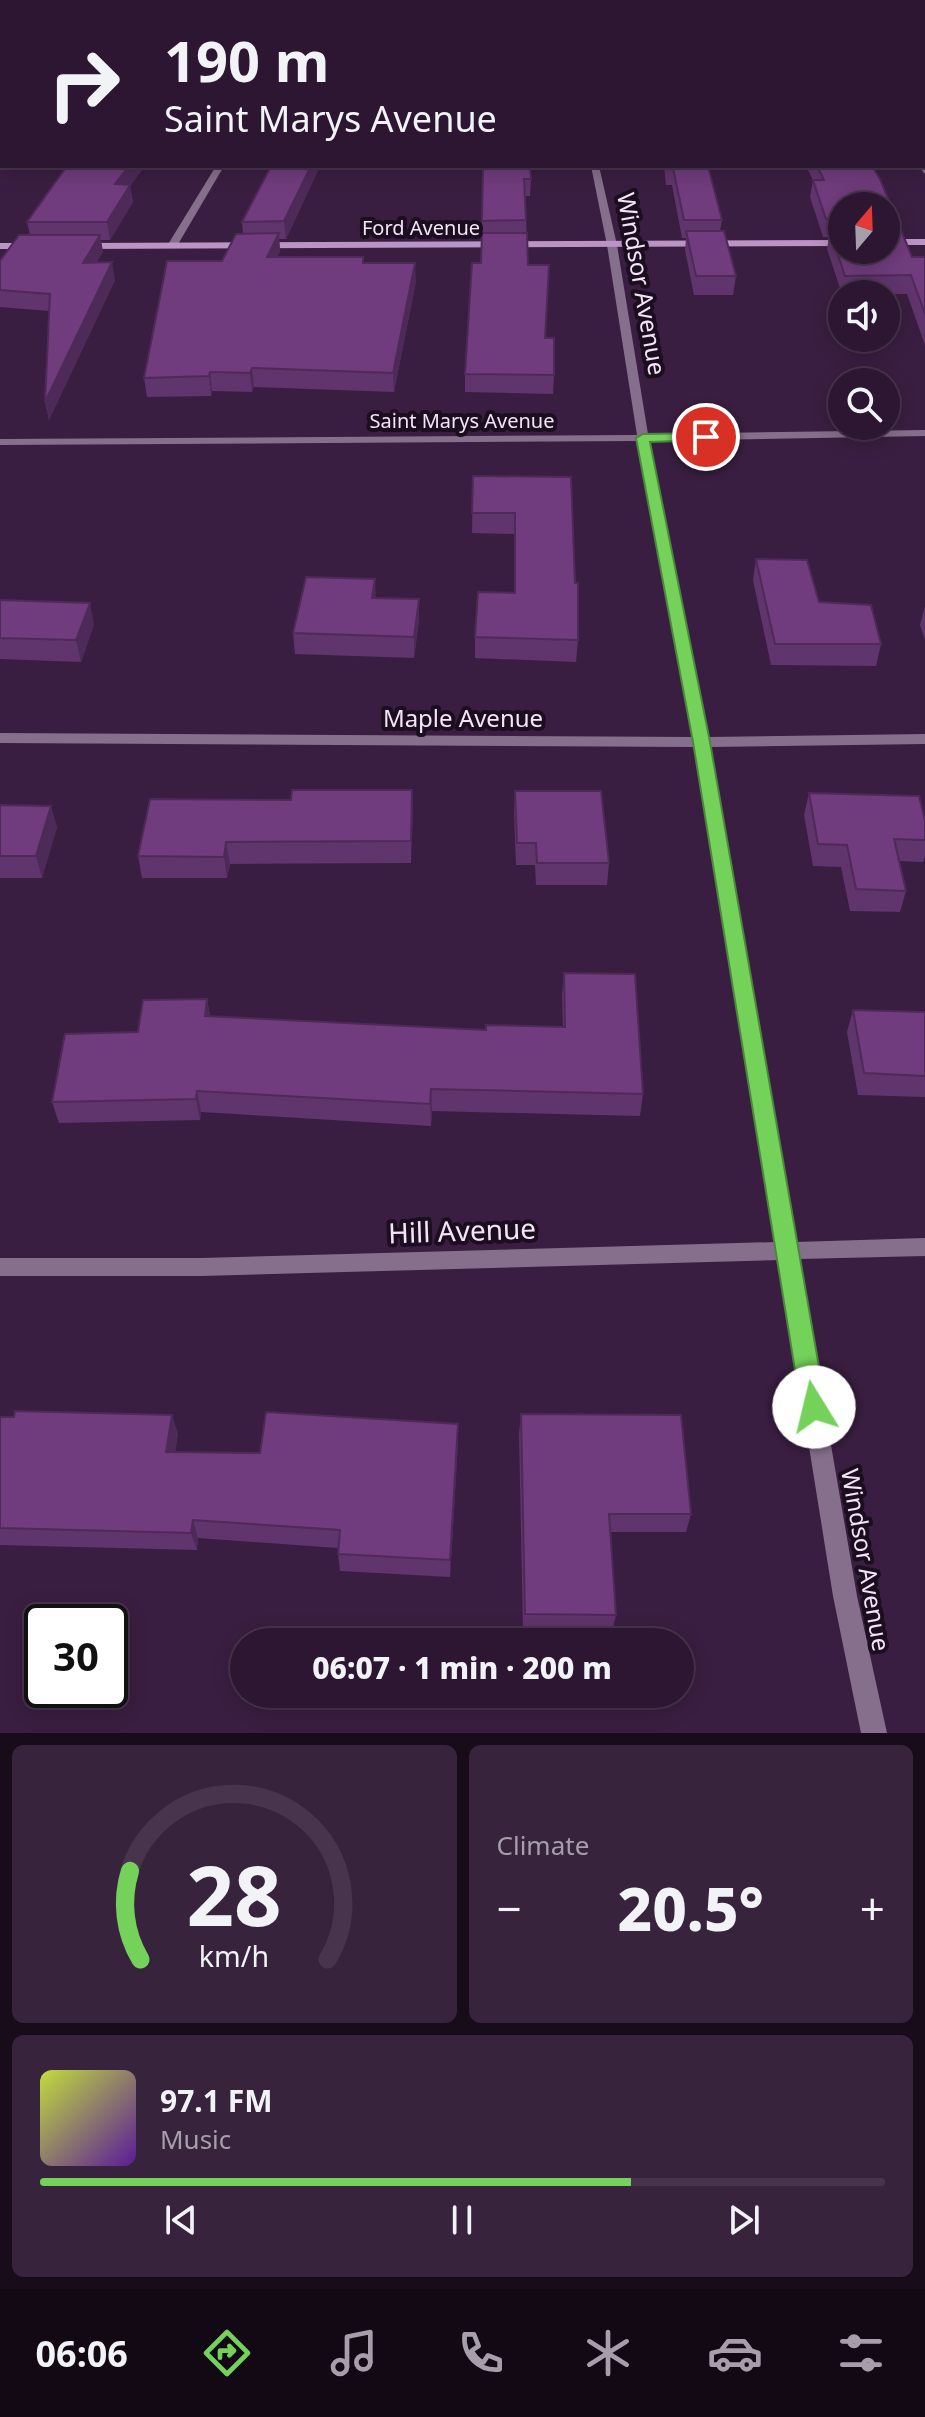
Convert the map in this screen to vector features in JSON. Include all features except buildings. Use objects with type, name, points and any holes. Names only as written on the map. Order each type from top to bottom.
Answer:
[{"type":"street","points":[[172,246],[219,168]]},
{"type":"street","name":"Windsor Avenue","points":[[595,168],[612,245],[643,438],[702,742],[845,1596],[874,1733]]},
{"type":"street","points":[[900,242],[925,242]]},
{"type":"street","name":"Ford Avenue","points":[[63,246],[828,243]]},
{"type":"street","points":[[0,246],[47,246]]},
{"type":"street","name":"Saint Marys Avenue","points":[[0,442],[925,433]]},
{"type":"street","name":"Maple Avenue","points":[[0,738],[702,742],[925,739]]},
{"type":"street","name":"Hill Avenue","points":[[0,1267],[201,1267],[925,1247]]},
{"type":"route","points":[[706,437],[643,438],[702,742],[814,1407]]}]
